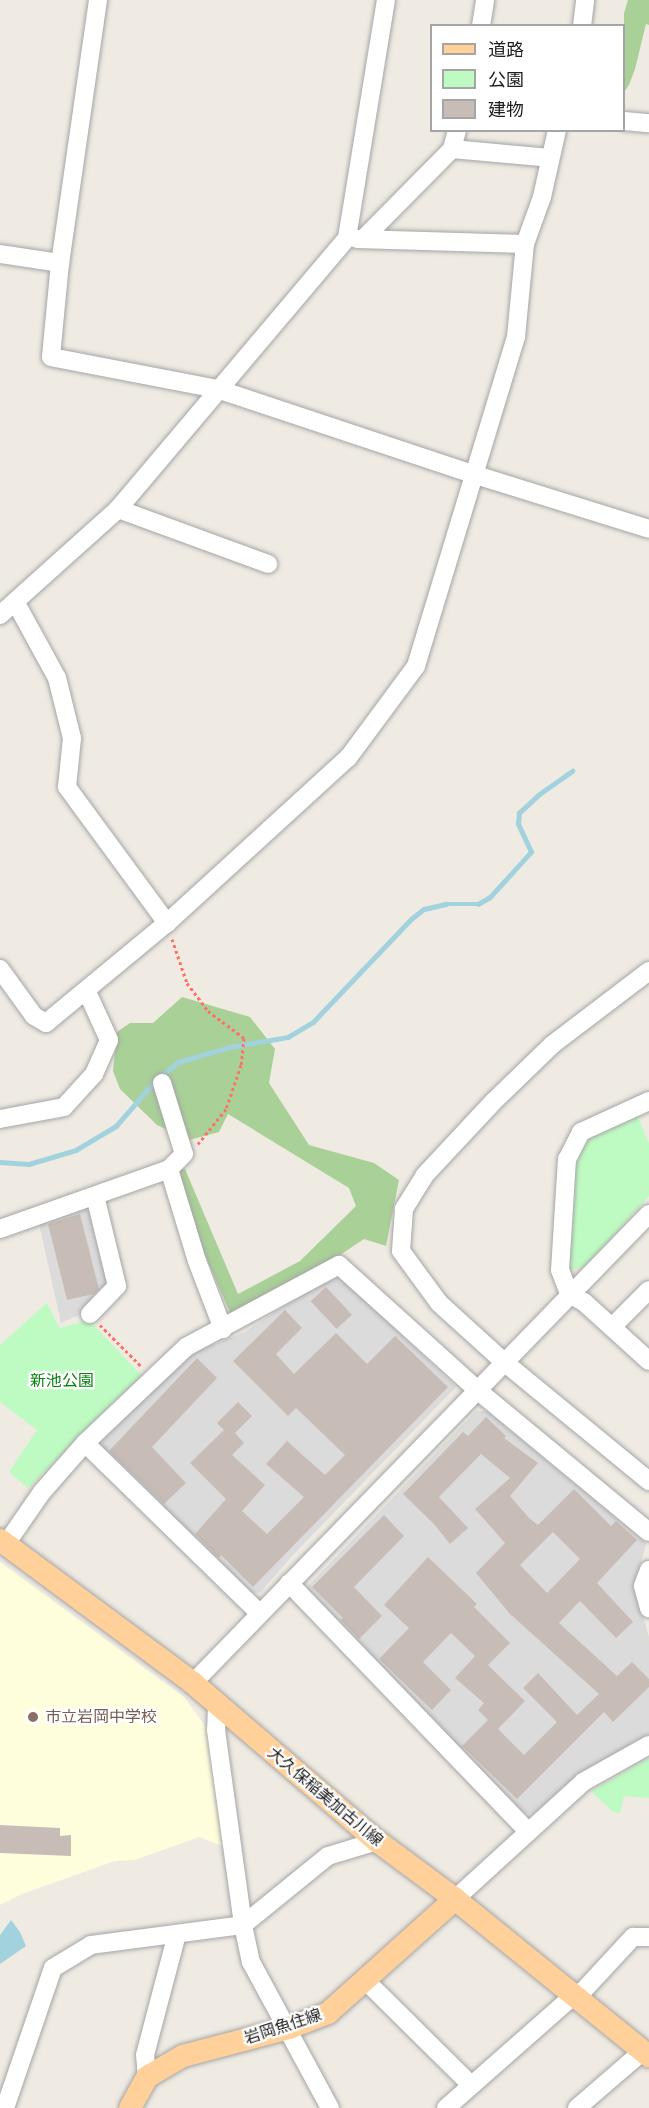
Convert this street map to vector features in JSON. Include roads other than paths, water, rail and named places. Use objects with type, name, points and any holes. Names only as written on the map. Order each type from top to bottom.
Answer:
[{"type":"main road","name":"大久保稲美加古川線","points":[[3,1542],[193,1683],[377,1841],[455,1899],[646,2053]]},
{"type":"main road","name":"岩岡魚住線","points":[[147,2077],[183,2056],[289,2028],[328,2013],[455,1899]]},
{"type":"main road","points":[[130,2108],[147,2077]]},
{"type":"street","points":[[98,0],[60,263],[51,357],[217,389],[476,475],[649,529]]},
{"type":"street","points":[[355,239],[386,0]]},
{"type":"street","points":[[481,24],[484,0]]},
{"type":"street","points":[[582,24],[585,0]]},
{"type":"street","points":[[625,121],[649,123]]},
{"type":"street","points":[[0,615],[118,509],[217,389],[355,239],[452,148],[456,132]]},
{"type":"street","points":[[0,969],[34,1016],[46,1023],[87,992],[167,923],[348,758],[416,666],[476,475],[516,337],[525,244],[542,197],[556,132]]},
{"type":"street","points":[[452,148],[550,158]]},
{"type":"street","points":[[355,239],[525,244]]},
{"type":"street","points":[[0,254],[60,263]]},
{"type":"street","points":[[118,509],[268,564]]},
{"type":"street","points":[[16,603],[57,678],[72,738],[67,787],[167,923]]},
{"type":"street","points":[[649,971],[552,1045],[493,1102],[425,1175],[404,1209],[400,1251],[439,1303],[504,1362],[649,1481]]},
{"type":"street","points":[[0,1119],[64,1107],[94,1074],[109,1040],[87,992]]},
{"type":"street","points":[[0,1229],[169,1169],[184,1154],[162,1083]]},
{"type":"street","points":[[649,1101],[581,1132],[567,1159],[560,1270],[569,1294],[585,1303],[649,1361]]},
{"type":"street","points":[[169,1169],[197,1261],[223,1329]]},
{"type":"street","points":[[90,1314],[117,1286],[95,1196]]},
{"type":"street","points":[[193,1683],[476,1389],[649,1214]]},
{"type":"street","points":[[3,1542],[42,1492],[85,1443],[186,1347],[223,1329],[339,1264],[476,1389],[649,1532]]},
{"type":"street","points":[[612,1327],[649,1290]]},
{"type":"street","points":[[85,1443],[259,1613]]},
{"type":"street","points":[[649,1570],[643,1586],[649,1608]]},
{"type":"street","points":[[289,1583],[528,1831]]},
{"type":"street","points":[[217,1705],[216,1730],[243,1925],[252,1962],[330,2108]]},
{"type":"street","points":[[455,1899],[583,1782],[649,1745]]},
{"type":"street","points":[[5,2108],[53,1968],[91,1946],[243,1925],[328,1856],[377,1841]]},
{"type":"street","points":[[147,2077],[145,2055],[177,1934]]},
{"type":"street","points":[[446,2108],[573,1996],[583,1991],[633,1937],[649,1936]]},
{"type":"street","points":[[365,1980],[471,2085]]},
{"type":"street","points":[[577,2108],[646,2053]]},
{"type":"water","points":[[11,1920],[26,1946],[0,1964],[0,1935]]},
{"type":"waterway","points":[[0,1162],[29,1164],[76,1150],[116,1126],[156,1080],[178,1062],[230,1047],[288,1037],[313,1022],[411,919],[424,909],[446,904],[478,904],[490,897],[531,852],[518,824],[519,813],[538,795],[572,771]]},
{"type":"place","name":"市立岩岡中学校","points":[[33,1717]]},
{"type":"park label","name":"新池公園","points":[[62,1381]]}]
